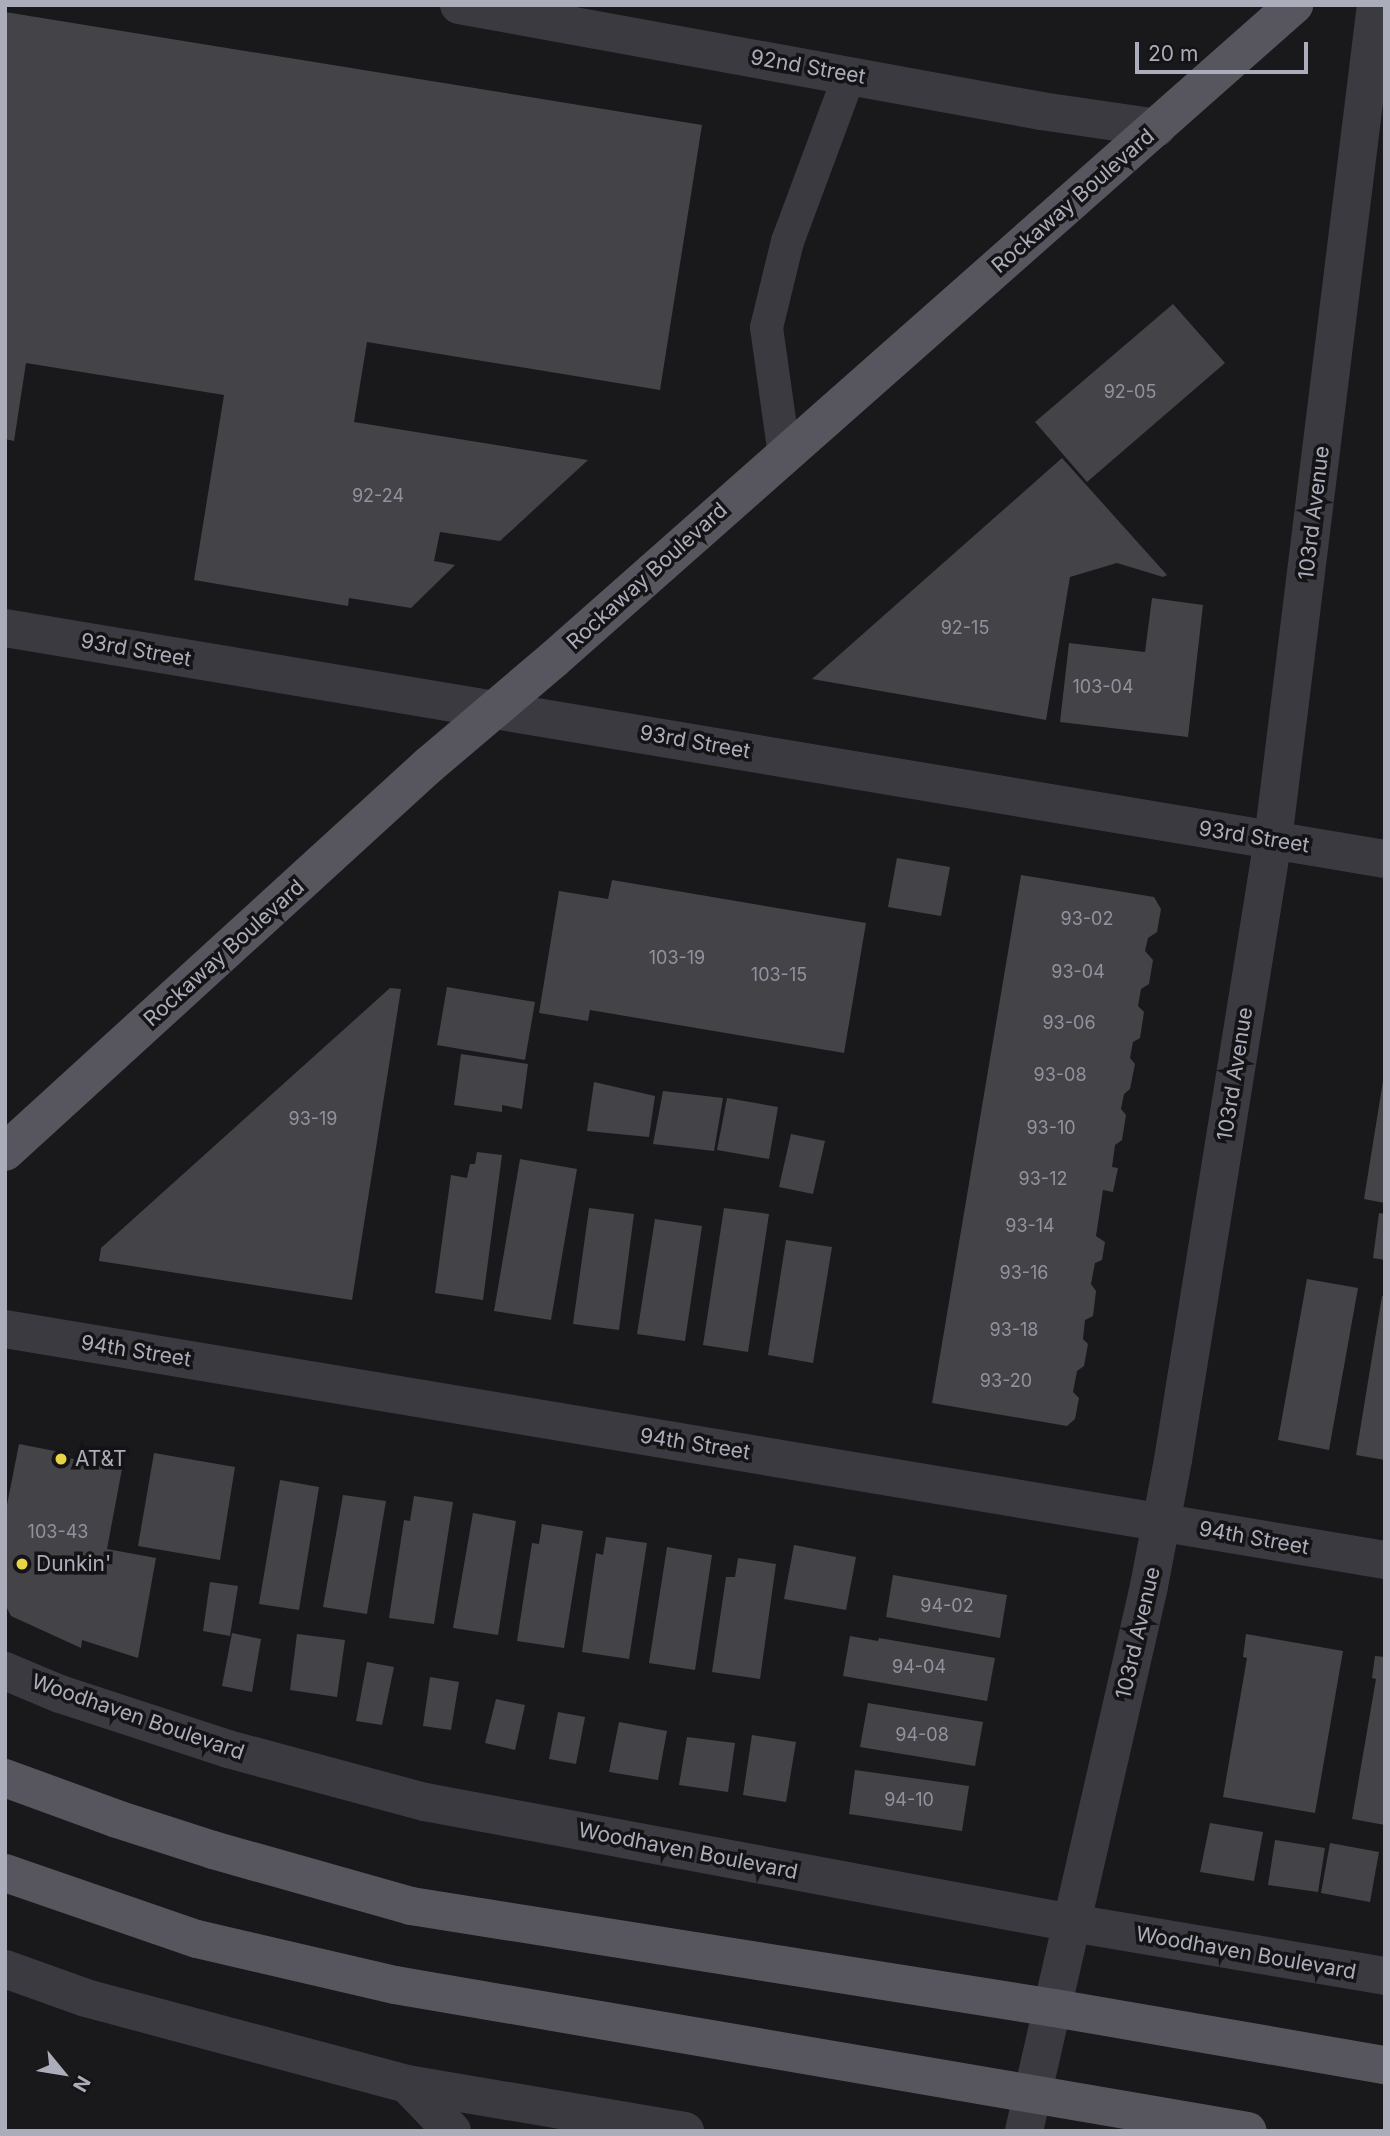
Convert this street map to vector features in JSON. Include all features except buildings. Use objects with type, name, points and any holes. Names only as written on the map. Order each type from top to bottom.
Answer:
[{"type":"main road","name":"Rockaway Boulevard","points":[[5,1152],[491,711],[555,659],[1294,5]]},
{"type":"main road","points":[[5,1778],[117,1819],[213,1850],[411,1906],[1054,2008],[1385,2065]]},
{"type":"main road","points":[[5,1873],[197,1939],[395,1985],[1028,2113],[1248,2131]]},
{"type":"street","name":"92nd Street","points":[[459,5],[1041,111],[1157,128]]},
{"type":"street","name":"103rd Avenue","points":[[1028,2113],[1163,1523],[1273,840],[1371,160],[1376,5]]},
{"type":"street","name":"93rd Street","points":[[5,628],[1385,859]]},
{"type":"street","name":"94th Street","points":[[5,1329],[1385,1560]]},
{"type":"street","name":"Woodhaven Boulevard","points":[[5,1671],[60,1694],[228,1749],[425,1802],[1072,1923],[1385,1976]]},
{"type":"street","points":[[5,1969],[86,1998],[407,2084],[685,2131]]},
{"type":"street","points":[[407,2084],[453,2131]]},
{"type":"lane","points":[[783,455],[766,327],[787,241],[849,74]]},
{"type":"place","name":"AT&T","points":[[61,1459]]},
{"type":"place","name":"Dunkin'","points":[[22,1564]]}]
